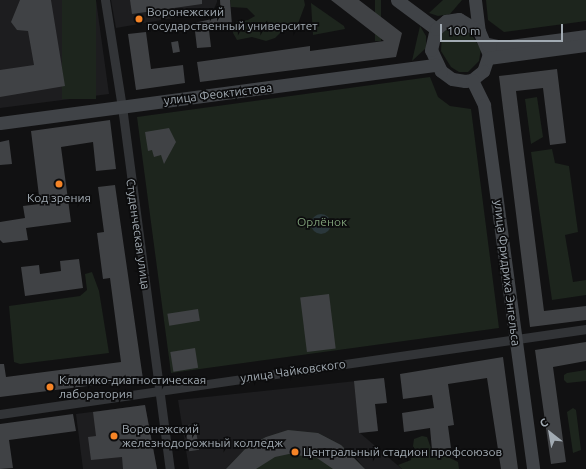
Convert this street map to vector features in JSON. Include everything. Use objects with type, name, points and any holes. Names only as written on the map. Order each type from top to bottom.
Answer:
[{"type":"street","name":"Студенческая улица","points":[[105,0],[122,107],[170,469]]},
{"type":"street","points":[[397,0],[436,29]]},
{"type":"street","points":[[475,0],[479,31],[486,44],[488,58],[483,71],[472,80],[452,78],[436,65],[431,50],[436,29],[446,22],[459,19],[479,31]]},
{"type":"street","points":[[486,44],[502,47],[586,36]]},
{"type":"street","points":[[488,58],[586,45]]},
{"type":"street","name":"улица Феоктистова","points":[[0,123],[436,65]]},
{"type":"street","name":"улица Фридриха Энгельса","points":[[472,80],[484,105],[533,469]]},
{"type":"street","name":"улица Чайковского","points":[[0,414],[586,329]]},
{"type":"shaded area","points":[[0,0],[96,0],[109,94],[0,108]]},
{"type":"shaded area","name":"Воронежский государственный университет","points":[[111,0],[217,0],[217,2],[213,11],[116,28]]},
{"type":"shaded area","points":[[321,214],[328,217],[331,224],[328,231],[321,234],[314,231],[311,224],[314,217]]},
{"type":"shaded area","points":[[384,378],[386,394],[374,395],[378,431],[360,433],[402,469],[365,469],[355,457],[226,469],[189,469],[178,400]]},
{"type":"shaded area","name":"Воронежский железнодорожный колледж","points":[[145,405],[157,469],[83,469],[76,414]]},
{"type":"green space","points":[[62,0],[96,0],[96,99],[62,99]]},
{"type":"green space","points":[[230,0],[304,0],[305,5],[296,29],[282,31],[275,38],[266,41],[252,37],[237,40],[233,33],[235,22],[248,20],[255,16],[247,8],[231,7]]},
{"type":"green space","points":[[375,0],[381,0],[381,41],[375,41]]},
{"type":"green space","points":[[443,0],[462,0],[450,14],[438,16],[429,13]]},
{"type":"green space","points":[[486,0],[586,0],[586,21],[504,32],[488,20]]},
{"type":"green space","points":[[311,3],[344,26],[345,29],[313,35]]},
{"type":"green space","points":[[456,25],[471,34],[481,49],[479,61],[468,72],[459,72],[451,67],[441,51],[442,31]]},
{"type":"green space","points":[[420,26],[426,36],[426,48],[412,61]]},
{"type":"green space","name":"Орлёнок","points":[[430,77],[438,97],[450,106],[471,109],[499,328],[171,373],[137,117]]},
{"type":"green space","points":[[537,97],[543,137],[531,144],[525,99]]},
{"type":"green space","points":[[552,149],[555,163],[569,166],[578,232],[565,235],[573,282],[586,280],[586,295],[552,300],[531,152]]},
{"type":"green space","points":[[92,272],[99,291],[109,353],[20,364],[14,362],[9,306],[80,296],[87,290],[85,274]]},
{"type":"green space","points":[[586,370],[586,381],[567,383],[564,380],[564,375],[567,373]]},
{"type":"green space","points":[[573,408],[576,410],[581,450],[573,453],[567,412]]},
{"type":"green space","name":"Центральный стадион профсоюзов","points":[[288,430],[318,433],[341,445],[365,469],[226,469],[247,447],[266,437]]},
{"type":"green space","points":[[422,436],[427,437],[433,454],[444,455],[458,462],[459,469],[402,469],[398,465],[411,460],[414,439]]},
{"type":"building","points":[[20,0],[51,0],[65,86],[0,97],[0,70],[34,65],[28,31],[17,30],[11,22]]},
{"type":"building","points":[[130,0],[202,0],[202,4],[132,14]]},
{"type":"building","points":[[220,0],[230,0],[232,25],[209,30],[211,47],[197,48],[194,23],[221,17]]},
{"type":"building","points":[[331,0],[359,0],[402,33],[396,57],[200,82],[197,62],[310,46],[310,51],[384,41]]},
{"type":"building","points":[[146,32],[151,69],[183,65],[185,83],[136,90],[128,34]]},
{"type":"building","points":[[178,41],[180,52],[173,53],[171,42]]},
{"type":"building","points":[[557,69],[566,143],[550,145],[543,88],[516,91],[544,311],[586,306],[586,320],[530,327],[499,76]]},
{"type":"building","points":[[110,120],[116,169],[96,171],[93,142],[61,147],[71,222],[26,228],[28,240],[3,243],[0,240],[0,222],[25,218],[23,206],[40,204],[31,131]]},
{"type":"building","points":[[169,128],[176,142],[164,164],[161,155],[154,157],[152,150],[148,151],[145,132]]},
{"type":"building","points":[[9,140],[12,164],[0,165],[0,142]]},
{"type":"building","points":[[115,185],[143,379],[0,397],[0,364],[4,364],[6,377],[121,362],[110,278],[103,279],[97,233],[104,232],[98,187]]},
{"type":"building","points":[[79,259],[83,288],[25,296],[21,267],[39,265],[40,274],[61,271],[60,261]]},
{"type":"building","points":[[329,294],[336,349],[307,352],[300,298]]},
{"type":"building","points":[[198,309],[200,321],[169,326],[167,314]]},
{"type":"building","points":[[586,342],[586,361],[553,367],[566,462],[551,464],[535,350]]},
{"type":"building","points":[[195,348],[198,368],[173,372],[170,352]]},
{"type":"building","points":[[503,357],[518,469],[501,469],[487,378],[448,384],[454,425],[448,426],[451,448],[432,450],[430,428],[404,432],[402,413],[434,408],[432,395],[403,399],[400,374]]},
{"type":"building","points":[[384,378],[387,403],[375,404],[378,431],[359,433],[354,381]]},
{"type":"building","name":"Воронежский железнодорожный колледж","points":[[145,405],[157,469],[123,469],[122,457],[91,460],[88,437],[96,436],[93,412]]},
{"type":"building","points":[[73,414],[76,431],[9,440],[13,468],[0,469],[0,424]]},
{"type":"building","points":[[195,424],[199,450],[189,451],[185,426]]},
{"type":"building","name":"Центральный стадион профсоюзов","points":[[288,430],[318,433],[341,445],[365,469],[333,469],[317,458],[289,454],[275,457],[256,469],[226,469],[247,447],[266,437]]},
{"type":"place","name":"Воронежский государственный университет","points":[[139,19]]},
{"type":"place","name":"Код зрения","points":[[59,184]]},
{"type":"place","name":"Клинико-диагностическая лаборатория","points":[[50,387]]},
{"type":"place","name":"Воронежский железнодорожный колледж","points":[[114,436]]},
{"type":"place","name":"Центральный стадион профсоюзов","points":[[295,452]]}]
